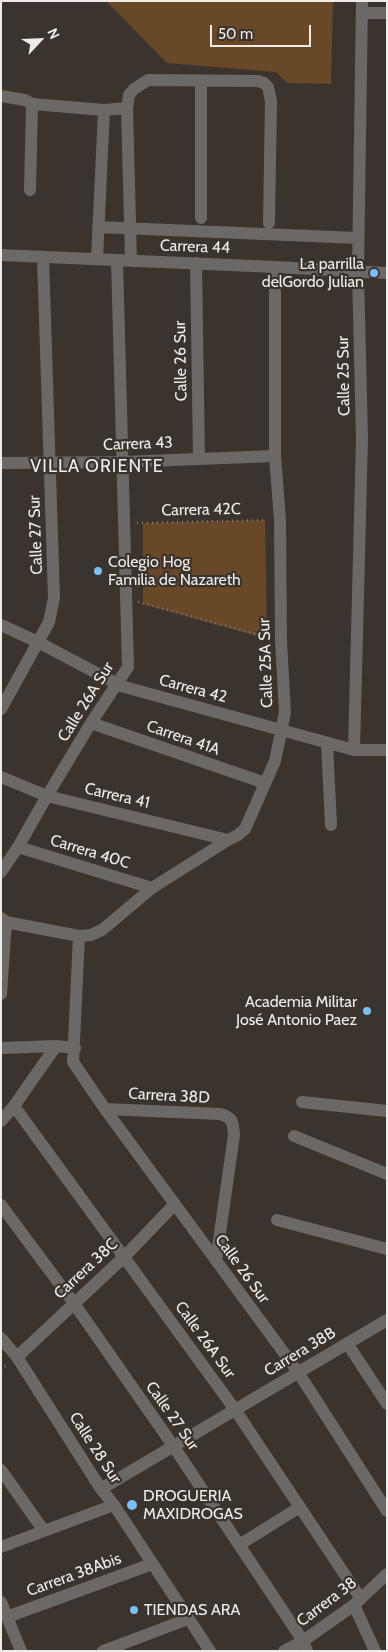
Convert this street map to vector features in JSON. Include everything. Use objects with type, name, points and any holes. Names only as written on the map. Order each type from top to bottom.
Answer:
[{"type":"street","points":[[362,7],[387,13]]},
{"type":"street","name":"Calle 25 Sur","points":[[354,750],[362,439],[358,238],[362,7]]},
{"type":"street","points":[[131,261],[127,108],[129,95],[134,89],[148,80],[258,81],[268,87],[271,101],[269,223]]},
{"type":"street","points":[[201,81],[201,218]]},
{"type":"street","points":[[1,96],[24,100],[32,104],[104,110],[127,108]]},
{"type":"street","points":[[30,190],[32,104]]},
{"type":"street","points":[[97,259],[104,110]]},
{"type":"street","points":[[98,227],[358,238]]},
{"type":"street","name":"Carrera 44","points":[[1,255],[275,266],[387,273]]},
{"type":"street","name":"Calle 27 Sur","points":[[1,709],[6,687],[38,642],[49,622],[54,598],[43,257]]},
{"type":"street","name":"Calle 26A Sur","points":[[1,872],[128,667],[117,260]]},
{"type":"street","name":"Calle 26 Sur","points":[[196,263],[199,458]]},
{"type":"street","name":"Calle 25A Sur","points":[[79,936],[102,930],[152,888],[245,829],[275,761],[285,712],[281,641],[280,520],[275,456],[275,266]]},
{"type":"street","name":"Carrera 43","points":[[1,462],[122,462],[275,456]]},
{"type":"street","name":"Carrera 42","points":[[1,625],[38,642],[117,684],[354,750],[387,750]]},
{"type":"street","name":"Carrera 41A","points":[[91,724],[265,783]]},
{"type":"street","points":[[327,743],[331,825]]},
{"type":"street","name":"Carrera 41","points":[[1,777],[47,796],[228,840]]},
{"type":"street","name":"Carrera 40C","points":[[18,847],[152,888]]},
{"type":"street","points":[[1,994],[4,920],[79,936],[75,1048],[56,1046],[1,1048]]},
{"type":"street","points":[[1,1121],[14,1106],[56,1046]]},
{"type":"street","name":"Calle 26 Sur","points":[[75,1048],[73,1062],[105,1109],[298,1372],[387,1511]]},
{"type":"street","points":[[302,1102],[387,1111]]},
{"type":"street","name":"Calle 26A Sur","points":[[14,1106],[236,1410],[300,1507],[358,1602],[375,1651]]},
{"type":"street","name":"Carrera 38D","points":[[105,1109],[220,1114],[230,1120],[234,1135],[216,1261]]},
{"type":"street","points":[[294,1136],[387,1174]]},
{"type":"street","name":"Carrera 38C","points":[[17,1356],[73,1302],[124,1257],[175,1204]]},
{"type":"street","name":"Calle 27 Sur","points":[[1,1205],[73,1302],[174,1447],[305,1646]]},
{"type":"street","points":[[277,1220],[387,1249]]},
{"type":"street","name":"Carrera 38B","points":[[101,1489],[387,1320]]},
{"type":"street","name":"Calle 28 Sur","points":[[1,1338],[17,1356],[101,1489],[210,1651]]},
{"type":"street","points":[[347,1343],[387,1404]]},
{"type":"street","points":[[1,1470],[44,1531]]},
{"type":"street","points":[[1,1547],[114,1506]]},
{"type":"street","points":[[239,1545],[300,1507]]},
{"type":"street","name":"Carrera 38Abis","points":[[7,1617],[152,1564]]},
{"type":"street","name":"Carrera 38","points":[[284,1651],[305,1646],[358,1602],[387,1574]]},
{"type":"street","points":[[1,1602],[21,1651]]},
{"type":"street","points":[[103,1651],[188,1619]]},
{"type":"path","name":"Carrera 42C","points":[[123,523],[280,520]]},
{"type":"path","points":[[126,599],[281,641]]},
{"type":"shaded area","points":[[106,1],[333,1],[331,84],[287,83],[276,72],[167,63]]},
{"type":"shaded area","points":[[265,520],[267,639],[143,604],[143,523]]},
{"type":"place","name":"La parrilla delGordo Julian","points":[[374,273]]},
{"type":"place","name":"Colegio Hog Familia de Nazareth","points":[[98,571]]},
{"type":"place","name":"Academia Militar José Antonio Paez","points":[[367,1011]]},
{"type":"place","name":"DROGUERIA MAXIDROGAS","points":[[132,1505]]},
{"type":"place","name":"TIENDAS ARA","points":[[134,1610]]},
{"type":"district","name":"VILLA ORIENTE","points":[[97,467]]}]
